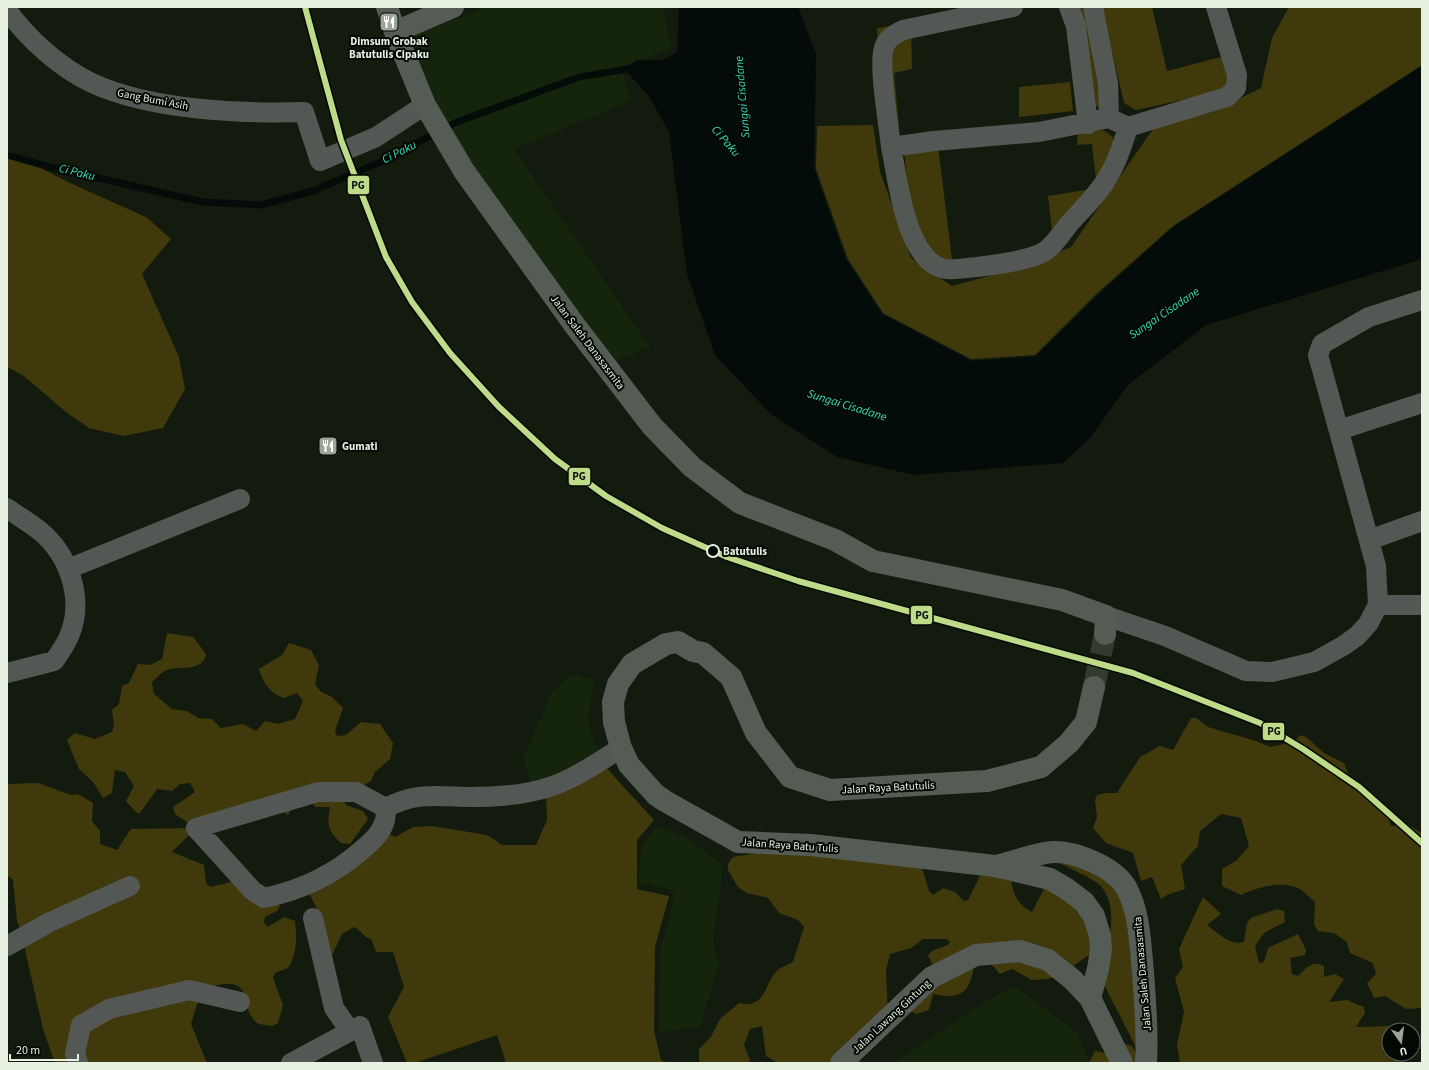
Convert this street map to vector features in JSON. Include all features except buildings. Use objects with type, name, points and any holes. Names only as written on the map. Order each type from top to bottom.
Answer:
[{"type":"main road","name":"Jalan Saleh Danasasmita","points":[[387,7],[395,32],[425,105],[464,171],[573,323],[652,426],[692,467],[740,503],[835,540],[873,561],[1062,600],[1106,625]]},
{"type":"main road","points":[[395,32],[453,7]]},
{"type":"main road","name":"Jalan Raya Batu Tulis","points":[[703,652],[693,651],[678,642],[666,644],[632,664],[618,684],[613,702],[614,722],[621,748],[629,765],[656,795],[686,814],[738,842],[810,845],[995,866]]},
{"type":"main road","name":"Jalan Raya Batutulis","points":[[703,652],[731,677],[756,733],[790,778],[830,790],[986,781],[1040,767],[1069,742],[1086,722],[1094,687]]},
{"type":"main road","name":"Jalan Saleh Danasasmita","points":[[995,866],[1054,852],[1083,857],[1115,875],[1126,887],[1135,908],[1140,938],[1147,1024],[1146,1063]]},
{"type":"main road","points":[[995,866],[1050,879],[1068,889],[1084,902],[1094,916],[1100,936],[1098,969],[1090,998]]},
{"type":"main road","name":"Jalan Lawang Gintung","points":[[841,1063],[932,977],[976,955],[1020,951],[1048,960],[1072,979],[1090,998],[1122,1063]]},
{"type":"street","points":[[1013,7],[903,30],[890,37],[884,49],[883,77],[891,147],[905,213],[915,241],[923,254],[933,265],[952,269],[986,266],[1043,252],[1054,243],[1098,192],[1109,176],[1119,156],[1128,127]]},
{"type":"street","points":[[1068,7],[1076,26],[1088,124]]},
{"type":"street","points":[[1093,7],[1108,83],[1110,118]]},
{"type":"street","points":[[891,147],[934,141],[1039,132],[1088,124],[1110,118],[1128,127],[1227,97],[1236,88],[1236,75],[1216,7]]},
{"type":"street","name":"Gang Bumi Asih","points":[[7,10],[26,32],[74,73],[92,83],[116,92],[150,100],[211,109],[304,112],[320,160],[376,136],[425,105]]},
{"type":"street","points":[[1106,625],[1165,636],[1246,671],[1272,672],[1314,662],[1343,646],[1357,636],[1368,624],[1378,605],[1376,566],[1318,355],[1322,344],[1369,317],[1422,300]]},
{"type":"street","points":[[1339,430],[1422,403]]},
{"type":"street","points":[[68,569],[240,499]]},
{"type":"street","points":[[7,508],[40,531],[51,542],[68,569],[73,584],[74,617],[70,634],[54,661],[7,673]]},
{"type":"street","points":[[1370,540],[1422,521]]},
{"type":"street","points":[[1378,605],[1422,605]]},
{"type":"street","points":[[386,808],[406,798],[418,796],[484,797],[530,792],[554,786],[574,778],[621,748]]},
{"type":"street","points":[[318,792],[356,792],[386,808],[385,820],[376,838],[345,864],[307,886],[285,894],[264,898],[253,891],[196,828],[318,792]]},
{"type":"street","points":[[7,946],[50,922],[130,886]]},
{"type":"street","points":[[313,918],[334,1008],[350,1031]]},
{"type":"street","points":[[78,1063],[75,1054],[81,1025],[109,1009],[189,990],[240,1002]]},
{"type":"street","points":[[291,1063],[360,1026],[373,1063]]},
{"type":"shaded area","points":[[486,7],[663,7],[671,48],[622,68],[631,101],[514,149],[650,347],[617,360],[579,320],[471,167],[442,116],[410,37]]},
{"type":"shaded area","points":[[1081,7],[1087,13],[1105,98],[1099,107],[1089,104],[1077,14]]},
{"type":"shaded area","points":[[1102,7],[1152,7],[1167,71],[1225,56],[1229,84],[1219,92],[1136,110],[1124,103]]},
{"type":"shaded area","points":[[1289,7],[1422,7],[1422,65],[1173,226],[1095,295],[1035,355],[971,359],[883,313],[848,259],[816,169],[817,126],[873,125],[880,172],[911,258],[952,286],[1011,270],[1071,247],[1153,129],[1212,112],[1261,88],[1272,38]]},
{"type":"shaded area","points":[[911,23],[912,69],[894,73],[899,127],[884,129],[877,28]]},
{"type":"shaded area","points":[[1070,82],[1073,111],[1019,117],[1019,87]]},
{"type":"shaded area","points":[[1103,130],[1113,137],[1115,162],[1104,184],[1053,239],[1048,196],[1097,188],[1092,144],[1077,145],[1078,132]]},
{"type":"shaded area","points":[[938,146],[952,259],[925,263],[915,254],[904,151]]},
{"type":"shaded area","points":[[7,151],[70,183],[146,217],[171,239],[142,274],[179,357],[185,389],[163,428],[124,436],[89,428],[66,412],[24,376],[7,367]]},
{"type":"shaded area","points":[[167,633],[193,637],[206,654],[204,660],[200,664],[165,671],[152,682],[154,694],[172,709],[187,711],[198,718],[212,719],[221,728],[243,724],[256,731],[265,721],[278,724],[295,719],[303,701],[297,693],[284,698],[274,693],[265,683],[259,669],[282,655],[289,643],[311,650],[319,665],[315,684],[320,691],[332,697],[343,708],[335,731],[337,736],[346,735],[361,722],[380,724],[393,743],[390,759],[375,772],[371,781],[357,789],[339,791],[346,805],[363,811],[368,819],[350,844],[341,843],[331,831],[328,823],[330,807],[315,807],[309,798],[297,800],[288,815],[276,808],[256,821],[190,824],[175,814],[173,807],[195,792],[190,783],[180,784],[172,791],[157,789],[140,813],[137,813],[126,801],[134,786],[125,772],[115,770],[112,793],[103,798],[93,782],[79,769],[67,740],[75,733],[95,739],[112,732],[114,725],[112,710],[119,704],[122,686],[129,683],[138,664],[150,665],[162,659]]},
{"type":"shaded area","points":[[571,674],[594,679],[588,718],[592,737],[601,754],[532,788],[523,758],[552,692]]},
{"type":"shaded area","points":[[1191,718],[1196,718],[1208,727],[1256,741],[1270,747],[1293,742],[1301,735],[1306,737],[1324,753],[1344,763],[1351,780],[1385,808],[1391,826],[1410,826],[1422,833],[1422,1008],[1406,1009],[1385,996],[1374,998],[1367,983],[1376,974],[1373,963],[1350,953],[1347,942],[1334,933],[1318,931],[1314,925],[1315,902],[1300,889],[1293,886],[1278,885],[1255,889],[1241,895],[1222,886],[1222,869],[1236,861],[1249,846],[1241,818],[1221,814],[1200,831],[1198,846],[1181,865],[1185,889],[1167,895],[1161,899],[1152,877],[1141,881],[1133,853],[1106,843],[1093,828],[1097,817],[1095,800],[1097,795],[1117,793],[1140,757],[1160,746],[1173,750]]},
{"type":"shaded area","points":[[600,761],[654,820],[637,840],[637,889],[669,896],[655,947],[654,1031],[661,1060],[669,1063],[506,1063],[497,1035],[415,1063],[407,1063],[388,1017],[404,987],[393,952],[376,952],[371,939],[366,937],[354,927],[342,934],[332,955],[321,956],[317,909],[308,891],[387,833],[395,837],[413,827],[431,826],[487,835],[502,845],[536,845],[547,820],[546,794]]},
{"type":"shaded area","points":[[38,783],[71,795],[78,794],[93,803],[92,821],[100,831],[100,844],[117,850],[131,829],[196,828],[172,852],[204,865],[206,883],[210,887],[244,879],[252,897],[246,900],[277,902],[280,906],[277,911],[265,917],[264,923],[268,927],[284,917],[295,921],[296,934],[296,946],[291,963],[288,968],[275,973],[273,978],[283,1005],[278,1023],[272,1026],[257,1023],[251,1016],[241,988],[236,985],[227,984],[213,986],[209,996],[197,1004],[191,1024],[207,1063],[55,1063],[43,1029],[21,932],[17,921],[13,880],[7,875],[7,784]]},
{"type":"shaded area","points":[[658,826],[685,837],[723,865],[713,941],[719,965],[700,1027],[659,1032],[660,951],[676,891],[638,882],[642,845]]},
{"type":"shaded area","points":[[758,853],[920,860],[929,891],[933,895],[943,888],[955,892],[964,901],[968,900],[980,876],[989,873],[1011,881],[1017,900],[1032,912],[1045,887],[1100,912],[1092,953],[1057,977],[1032,980],[1012,969],[1000,974],[990,963],[976,955],[970,983],[966,989],[954,996],[933,994],[929,1010],[916,1014],[898,1004],[931,973],[932,964],[928,955],[950,943],[947,939],[923,939],[911,948],[890,954],[886,971],[888,1014],[859,1063],[778,1063],[766,1056],[762,1026],[750,1029],[744,1045],[750,1060],[749,1063],[699,1063],[699,1049],[711,1037],[720,1019],[739,1003],[748,1004],[759,1000],[776,972],[782,967],[793,962],[804,927],[798,920],[779,913],[768,898],[747,893],[738,887],[728,870],[728,864],[733,857]]},
{"type":"shaded area","points":[[1071,855],[1114,876],[1135,935],[1137,1049],[1099,975],[1106,954],[1110,930],[1110,906],[1107,896],[1098,883],[1058,862]]},
{"type":"shaded area","points":[[1203,897],[1221,914],[1207,925],[1224,938],[1239,943],[1244,942],[1247,923],[1251,918],[1277,909],[1284,911],[1285,922],[1264,933],[1255,946],[1259,963],[1264,962],[1268,948],[1298,934],[1306,950],[1305,955],[1290,958],[1292,974],[1298,976],[1313,964],[1320,964],[1324,966],[1324,977],[1335,974],[1344,979],[1329,1002],[1347,1000],[1364,1007],[1365,1013],[1356,1027],[1381,1026],[1381,1062],[1407,1063],[1180,1063],[1177,1045],[1184,1012],[1175,978],[1183,967],[1179,949]]},
{"type":"shaded area","points":[[1014,986],[1077,1032],[1090,1063],[893,1063],[980,1005]]},
{"type":"shaded area","points":[[1125,1044],[1132,1046],[1138,1057],[1135,1063],[1089,1063],[1095,1051],[1106,1053]]},
{"type":"water","name":"Sungai Cisadane","points":[[679,7],[798,7],[816,54],[814,168],[846,259],[882,314],[972,361],[1036,356],[1096,297],[1173,227],[1422,66],[1422,259],[1206,325],[1128,385],[1090,438],[1063,463],[914,475],[837,457],[771,414],[715,355],[687,274],[669,132],[649,96],[624,69],[637,60],[663,60],[677,52]]},
{"type":"waterway","name":"Ci Paku","points":[[7,155],[46,166],[203,202],[261,205],[313,191],[385,160],[457,122],[579,77],[633,68]]},
{"type":"tunnel","points":[[1094,687],[1105,634]]},
{"type":"transit line","name":"PG","points":[[305,7],[341,140],[386,257],[412,302],[450,353],[499,407],[555,459],[606,496],[662,528],[727,557],[798,581],[1133,673],[1260,723],[1303,749],[1359,787],[1422,843]]},
{"type":"place","name":"Dimsum Grobak Batutulis Cipaku","points":[[389,22]]},
{"type":"place","name":"Gumati","points":[[328,446]]},
{"type":"place","name":"Batutulis","points":[[713,551]]}]
